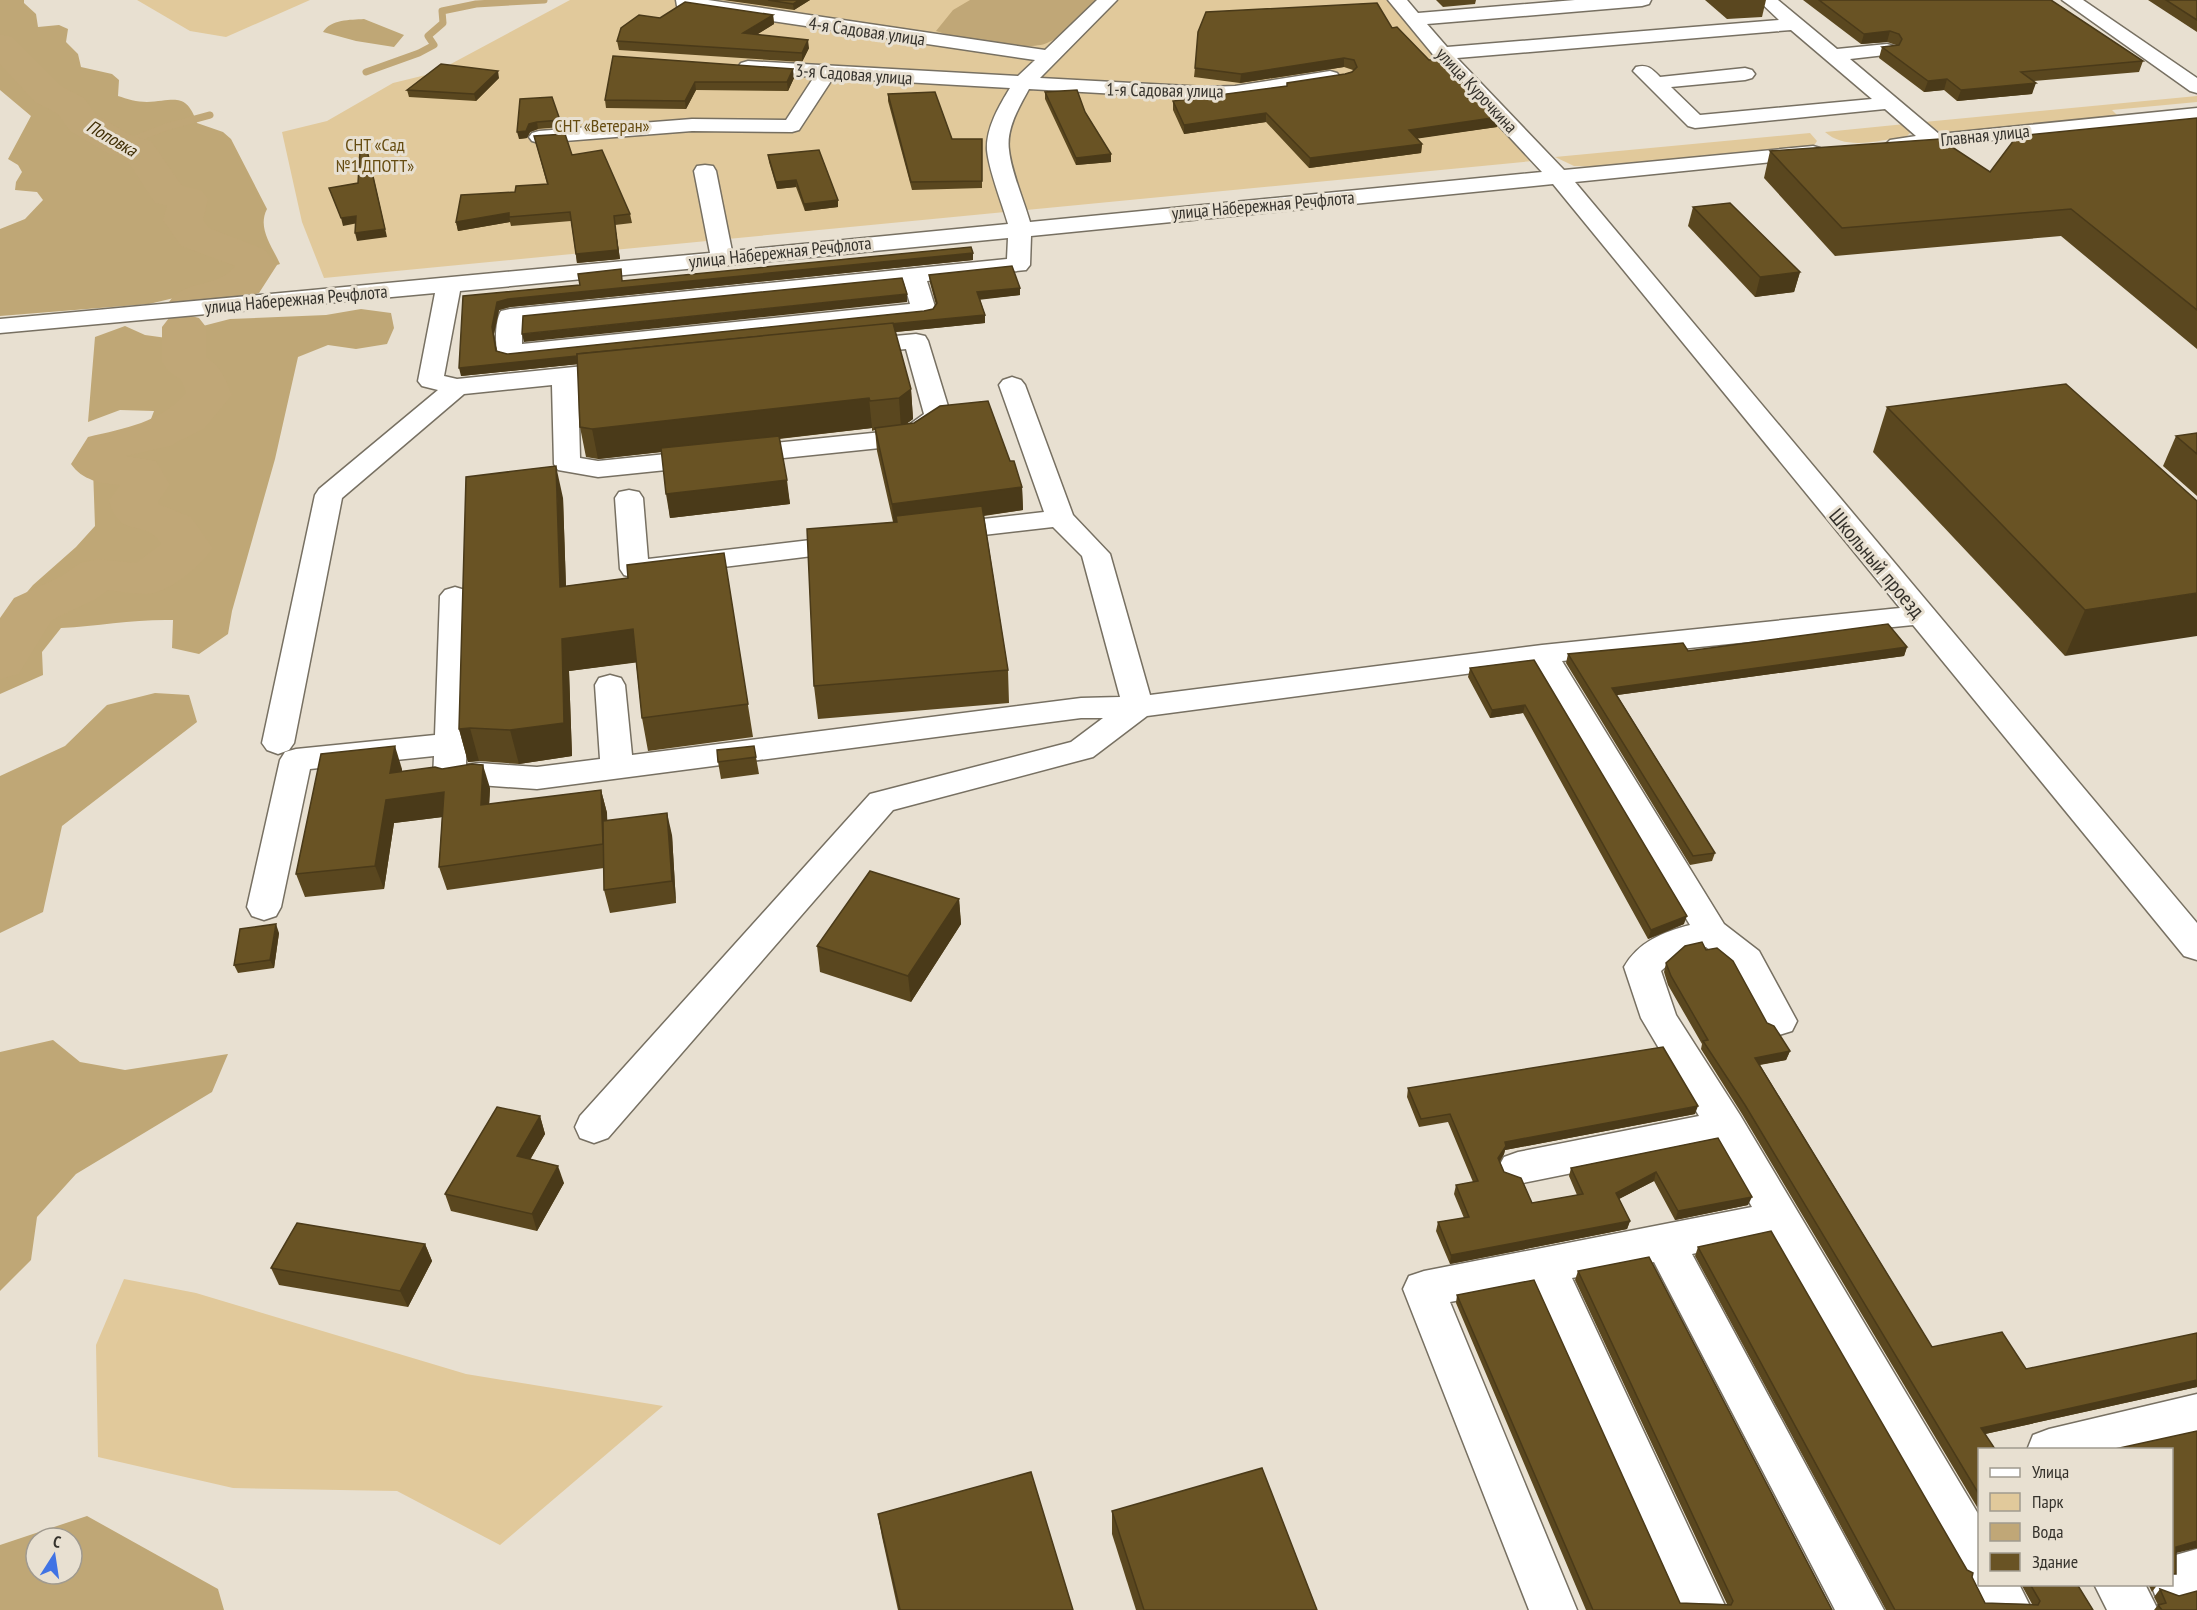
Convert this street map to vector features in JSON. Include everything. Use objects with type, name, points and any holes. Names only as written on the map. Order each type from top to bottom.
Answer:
[{"type":"street","points":[[914,276],[924,310],[509,353],[510,316],[914,276],[1018,266],[1020,228],[998,150],[999,130],[1022,84],[1108,0]]},
{"type":"street","name":"улица Курочкина","points":[[1397,0],[1442,52],[1559,177]]},
{"type":"street","points":[[1414,19],[1513,5],[1642,0]]},
{"type":"street","points":[[1767,0],[1934,140]]},
{"type":"street","points":[[2071,0],[2197,87]]},
{"type":"street","name":"4-я Садовая улица","points":[[684,2],[1051,57]]},
{"type":"street","points":[[793,20],[819,5]]},
{"type":"street","points":[[1442,52],[1795,24]]},
{"type":"street","points":[[1832,55],[1887,50]]},
{"type":"street","name":"3-я Садовая улица","points":[[732,66],[1022,84]]},
{"type":"street","points":[[539,137],[692,125],[792,126],[827,72]]},
{"type":"street","points":[[1745,74],[1649,77],[1695,122],[1889,103]]},
{"type":"street","name":"1-я Садовая улица","points":[[1022,84],[1206,93],[1235,92],[1344,75]]},
{"type":"street","points":[[1559,177],[1823,139],[1793,112]]},
{"type":"street","name":"Главная улица","points":[[1880,146],[2197,114]]},
{"type":"street","points":[[705,171],[722,257]]},
{"type":"street","name":"улица Набережная Речфлота","points":[[0,326],[364,294],[923,237],[1559,177]]},
{"type":"street","name":"Школьный проезд","points":[[1559,177],[2197,947]]},
{"type":"street","points":[[915,216],[923,237]]},
{"type":"street","points":[[552,250],[553,274]]},
{"type":"street","points":[[362,269],[364,294]]},
{"type":"street","points":[[449,284],[431,381],[457,387],[647,368]]},
{"type":"street","points":[[565,376],[567,464],[598,469],[909,437],[938,416],[916,341],[834,349]]},
{"type":"street","points":[[1012,385],[1060,518],[1096,554],[1138,707]]},
{"type":"street","points":[[278,743],[328,495],[457,387]]},
{"type":"street","points":[[629,498],[634,569],[882,539]]},
{"type":"street","points":[[918,535],[1060,518]]},
{"type":"street","points":[[455,596],[449,779],[479,774],[537,778],[1081,708],[1138,707],[1542,654],[1920,615]]},
{"type":"street","points":[[1542,654],[1712,933],[1746,960],[1779,1021]]},
{"type":"street","points":[[610,685],[617,767]]},
{"type":"street","points":[[594,1127],[882,802],[1082,750],[1138,707]]},
{"type":"street","points":[[264,907],[296,760],[450,744]]},
{"type":"street","points":[[1712,933],[1670,943],[1642,968],[1659,1018],[1726,1126],[1978,1558]]},
{"type":"street","points":[[1518,1168],[1726,1126]]},
{"type":"street","points":[[1553,1610],[1424,1289],[1665,1243],[1779,1218]]},
{"type":"street","points":[[1665,1243],[1860,1610]]},
{"type":"street","points":[[1545,1266],[1703,1610]]},
{"type":"street","points":[[2053,1448],[2197,1414]]},
{"type":"street","points":[[2173,1579],[2197,1572]]},
{"type":"street","points":[[1994,1586],[2008,1610]]},
{"type":"green space","points":[[137,0],[310,0],[226,37],[190,31]]},
{"type":"green space","name":"СНТ «Ветеран»","points":[[570,0],[1388,0],[1533,161],[324,278],[302,222],[282,132],[327,121],[393,83],[434,73]]},
{"type":"green space","points":[[2197,96],[2197,102],[2112,110],[2119,117],[1953,133],[1942,133],[1924,122]]},
{"type":"green space","points":[[1905,124],[1911,132],[1906,137],[1874,142],[1843,141],[1825,132]]},
{"type":"green space","points":[[1810,133],[1817,141],[1813,147],[1599,167],[1574,166],[1555,157]]},
{"type":"green space","points":[[124,1279],[196,1293],[466,1374],[663,1406],[500,1545],[397,1491],[233,1488],[98,1457],[96,1345]]},
{"type":"shaded area","points":[[0,0],[24,0],[24,3],[36,14],[38,27],[59,25],[68,29],[66,42],[78,54],[81,67],[112,74],[119,80],[118,96],[143,102],[178,100],[188,106],[197,123],[223,132],[231,139],[267,209],[264,216],[265,230],[280,264],[258,271],[233,274],[174,298],[149,304],[0,316],[0,229],[25,219],[43,200],[37,192],[15,190],[16,182],[22,172],[18,165],[8,159],[31,116],[0,90]]},
{"type":"shaded area","points":[[364,19],[404,35],[394,47],[356,41],[323,32],[336,22]]},
{"type":"shaded area","points":[[361,309],[391,313],[394,328],[387,344],[356,349],[328,345],[298,357],[275,459],[232,611],[228,634],[199,654],[172,648],[173,620],[61,628],[42,652],[43,675],[0,694],[0,624],[33,585],[76,547],[95,526],[93,469],[123,443],[148,427],[154,411],[120,410],[88,422],[95,337],[125,326],[145,335],[174,339],[199,327],[230,319],[326,315]]},
{"type":"shaded area","points":[[155,693],[189,695],[197,722],[62,826],[43,912],[0,933],[0,776],[65,746],[107,705]]},
{"type":"shaded area","points":[[53,1040],[80,1062],[125,1070],[228,1054],[212,1092],[76,1174],[37,1217],[31,1260],[0,1291],[0,1052]]},
{"type":"shaded area","points":[[87,1516],[218,1589],[224,1610],[0,1610],[0,1545],[24,1537],[24,1586],[84,1586],[84,1526],[57,1526]]},
{"type":"water","points":[[970,0],[1097,0],[1061,35],[1047,43],[1037,45],[1024,46],[976,41],[936,31],[953,10]]},
{"type":"building","points":[[768,0],[799,0],[793,4]]},
{"type":"building","points":[[1819,0],[2051,0],[2143,61],[2021,72],[2036,83],[1961,90],[1947,79],[1928,81],[1882,47],[1899,45],[1902,39],[1899,34],[1890,31],[1864,34]]},
{"type":"building","points":[[2166,0],[2197,0],[2197,20]]},
{"type":"building","points":[[685,2],[773,15],[743,33],[808,40],[802,53],[617,41],[621,28],[639,15],[660,18]]},
{"type":"building","points":[[1377,3],[1392,28],[1397,27],[1429,60],[1438,59],[1499,117],[1409,130],[1422,144],[1310,158],[1266,113],[1184,125],[1173,101],[1287,86],[1287,83],[1345,74],[1357,67],[1354,60],[1344,58],[1241,74],[1195,68],[1198,32],[1206,12]]},
{"type":"building","points":[[613,56],[793,69],[787,82],[695,82],[685,101],[605,100]]},
{"type":"building","points":[[441,64],[498,71],[474,94],[407,90]]},
{"type":"building","points":[[1077,90],[1085,112],[1111,154],[1076,158],[1045,92]]},
{"type":"building","points":[[935,92],[952,139],[982,139],[982,181],[911,182],[888,94]]},
{"type":"building","points":[[552,97],[560,120],[529,124],[526,131],[517,132],[520,99]]},
{"type":"building","points":[[2197,118],[2197,310],[2071,209],[1842,228],[1770,151],[1940,139],[1990,172],[2017,136]]},
{"type":"building","points":[[565,134],[572,155],[602,150],[630,214],[614,216],[618,250],[576,254],[570,212],[509,217],[509,213],[456,222],[461,195],[515,192],[516,186],[548,184],[534,136]]},
{"type":"building","points":[[367,150],[385,229],[355,233],[356,216],[341,218],[329,188],[358,183],[360,151]]},
{"type":"building","points":[[819,150],[838,200],[804,204],[796,180],[776,182],[768,155]]},
{"type":"building","points":[[1730,203],[1800,272],[1760,277],[1693,207]]},
{"type":"building","points":[[971,247],[973,253],[508,299],[497,302],[492,327],[496,351],[507,354],[924,311],[933,309],[937,303],[929,275],[1012,266],[1020,288],[977,292],[985,315],[577,354],[577,356],[459,368],[463,296],[580,285],[578,274],[621,269],[622,281]]},
{"type":"building","points":[[902,278],[907,294],[522,334],[523,316]]},
{"type":"building","points":[[893,323],[911,389],[899,398],[870,401],[869,398],[592,429],[580,427],[577,354]]},
{"type":"building","points":[[2066,384],[2197,501],[2197,593],[2085,610],[1887,407]]},
{"type":"building","points":[[988,401],[1010,461],[1014,461],[1022,487],[892,504],[875,428],[914,423],[940,406]]},
{"type":"building","points":[[2197,433],[2197,454],[2176,436]]},
{"type":"building","points":[[779,436],[787,480],[666,494],[661,448]]},
{"type":"building","points":[[556,466],[560,587],[628,578],[627,565],[724,553],[748,704],[642,718],[633,629],[562,639],[564,723],[510,730],[459,729],[466,477]]},
{"type":"building","points":[[982,506],[1008,670],[814,686],[807,529],[897,522],[896,516]]},
{"type":"building","points":[[1888,624],[1907,647],[1612,688],[1715,853],[1693,856],[1568,654],[1683,643],[1688,651]]},
{"type":"building","points":[[1534,660],[1687,916],[1651,930],[1525,705],[1492,710],[1470,668]]},
{"type":"building","points":[[395,746],[390,773],[435,767],[442,769],[472,764],[483,765],[481,805],[601,790],[603,844],[439,867],[444,792],[386,800],[375,866],[296,874],[321,754]]},
{"type":"building","points":[[754,746],[756,757],[718,762],[717,750]]},
{"type":"building","points":[[667,813],[672,881],[604,890],[603,821]]},
{"type":"building","points":[[870,871],[959,899],[908,976],[817,946]]},
{"type":"building","points":[[276,924],[270,960],[234,965],[240,929]]},
{"type":"building","points":[[1702,942],[1706,950],[1717,948],[1733,961],[1767,1023],[1774,1026],[1790,1051],[1755,1058],[1932,1347],[2002,1332],[2026,1369],[2197,1333],[2197,1380],[1981,1428],[1994,1448],[1978,1448],[1978,1493],[1745,1105],[1703,1041],[1708,1040],[1671,976],[1666,963],[1685,946]]},
{"type":"building","points":[[1663,1047],[1698,1106],[1505,1142],[1506,1146],[1498,1158],[1504,1172],[1521,1178],[1532,1203],[1583,1194],[1571,1168],[1718,1138],[1752,1197],[1678,1211],[1656,1172],[1616,1193],[1630,1221],[1451,1255],[1438,1222],[1469,1217],[1456,1185],[1478,1181],[1450,1114],[1421,1119],[1408,1088]]},
{"type":"building","points":[[497,1107],[540,1116],[517,1156],[558,1166],[532,1214],[445,1194]]},
{"type":"building","points":[[297,1223],[425,1244],[400,1291],[271,1268]]},
{"type":"building","points":[[1771,1231],[1967,1570],[1973,1573],[1972,1577],[1985,1603],[2038,1605],[2040,1601],[2031,1586],[2078,1586],[2093,1610],[1895,1610],[1698,1247]]},
{"type":"building","points":[[1649,1257],[1832,1610],[1593,1610],[1457,1295],[1534,1280],[1680,1603],[1731,1605],[1733,1601],[1578,1271]]},
{"type":"building","points":[[2197,1431],[2197,1541],[2176,1547],[2176,1574],[2173,1574],[2173,1448],[2120,1448]]},
{"type":"building","points":[[1262,1468],[1317,1610],[1144,1610],[1112,1511]]},
{"type":"building","points":[[1031,1472],[1073,1610],[900,1610],[878,1514]]},
{"type":"building","points":[[2160,1589],[2179,1596],[2197,1591],[2197,1610],[2162,1610],[2158,1605],[2166,1603]]},
{"type":"waterway","points":[[366,72],[419,53],[434,45],[428,36],[443,23],[442,11],[476,4],[544,0]]},
{"type":"waterway","name":"Поповка","points":[[0,44],[48,94],[71,106],[83,123],[120,145],[138,149],[169,195],[188,199],[183,220],[195,237],[250,258],[256,265],[244,284],[190,302]]},
{"type":"waterway","points":[[120,145],[166,127],[210,115]]},
{"type":"waterway","name":"Поповка","points":[[0,662],[32,609],[78,588],[98,574],[147,579],[188,548],[174,527],[161,520],[136,513],[133,500],[146,485],[139,471],[110,470],[95,464],[105,447],[153,436],[189,418],[209,395],[201,373],[184,362],[184,327]]},
{"type":"park label","name":"СНТ «Сад №1 ДПОТТ»","points":[[375,154]]}]
